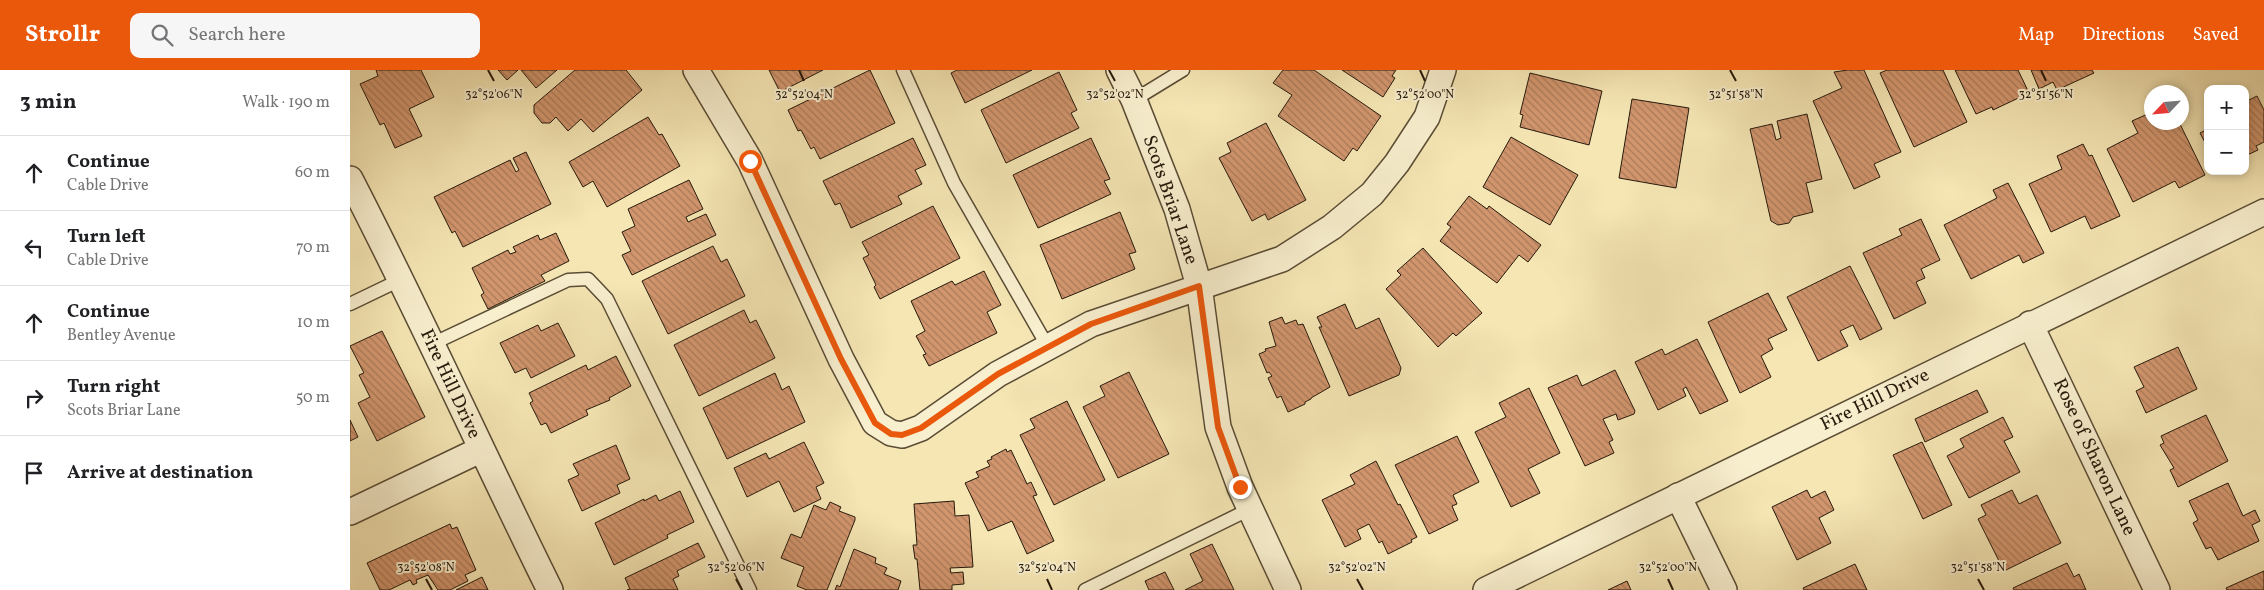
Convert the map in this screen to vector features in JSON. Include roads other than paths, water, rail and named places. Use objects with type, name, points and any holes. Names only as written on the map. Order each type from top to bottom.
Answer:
[{"type":"street","points":[[696,70],[750,161],[841,359],[875,423],[891,434],[902,435],[921,428],[998,374],[1091,324],[1282,259],[1332,227],[1372,194],[1397,163],[1427,117],[1443,70]]},
{"type":"street","name":"Scots Briar Lane","points":[[1119,70],[1134,100],[1177,209],[1199,286],[1218,427],[1250,509],[1288,590]]},
{"type":"street","name":"Fire Hill Drive","points":[[350,178],[402,279],[480,450],[550,590]]},
{"type":"street","name":"Fire Hill Drive","points":[[1486,590],[2030,324],[2264,212]]},
{"type":"street","name":"Rose of Sharon Lane","points":[[2030,324],[2157,590]]},
{"type":"street","points":[[350,512],[480,450]]},
{"type":"street","points":[[1678,496],[1724,590]]},
{"type":"lane","points":[[903,70],[954,183],[1048,348]]},
{"type":"lane","points":[[1134,100],[1184,70]]},
{"type":"lane","points":[[350,304],[402,279]]},
{"type":"lane","points":[[432,344],[568,280],[588,279],[607,299],[750,590]]},
{"type":"lane","points":[[1085,590],[1250,509]]}]
